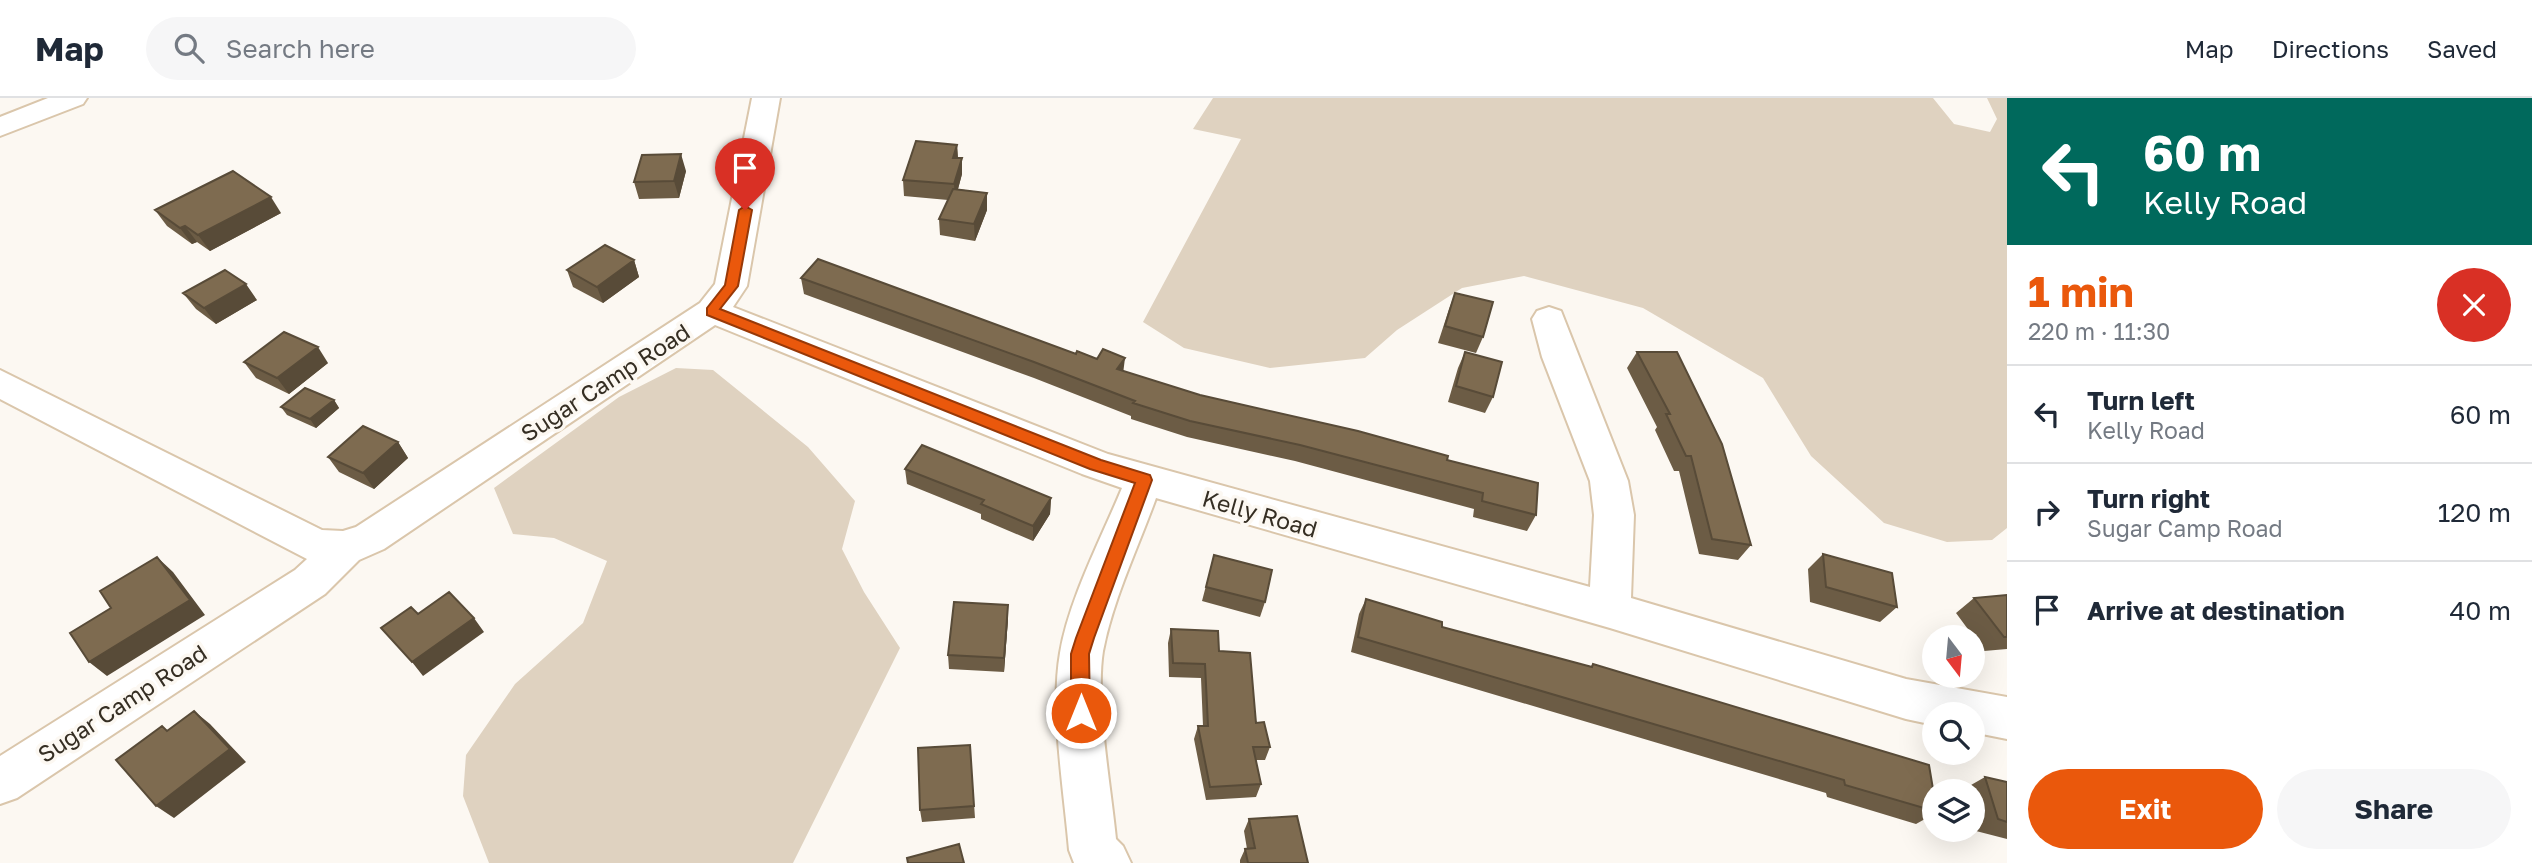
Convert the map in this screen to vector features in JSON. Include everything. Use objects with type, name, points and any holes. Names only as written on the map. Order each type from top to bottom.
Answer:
[{"type":"street","points":[[0,127],[73,98]]},
{"type":"street","name":"Sugar Camp Road","points":[[0,782],[310,582],[345,548],[370,538],[712,311],[731,286],[766,98]]},
{"type":"street","name":"Kelly Road","points":[[712,311],[1096,464],[1144,480],[1610,610],[1906,699],[2007,718]]},
{"type":"street","points":[[1549,319],[1560,357],[1609,481],[1614,515],[1610,610]]},
{"type":"street","points":[[0,383],[317,546],[345,548]]},
{"type":"street","points":[[1100,856],[1081,713],[1080,654],[1089,621],[1144,480]]},
{"type":"shaded area","points":[[1213,98],[1933,98],[1954,124],[1990,132],[1997,119],[1987,98],[2007,98],[2007,528],[1992,540],[1947,542],[1884,523],[1811,456],[1763,378],[1643,308],[1524,276],[1462,288],[1397,330],[1365,358],[1270,368],[1184,348],[1143,322],[1241,139],[1193,129]]},
{"type":"shaded area","points":[[676,368],[713,370],[808,447],[855,501],[842,549],[864,592],[900,648],[793,863],[489,863],[463,796],[466,755],[515,684],[583,623],[607,561],[554,538],[513,534],[494,488],[619,397]]},
{"type":"building","points":[[916,141],[957,145],[953,158],[962,158],[954,184],[903,180]]},
{"type":"building","points":[[681,154],[674,181],[634,182],[642,155]]},
{"type":"building","points":[[233,171],[271,197],[198,235],[185,226],[180,228],[155,210]]},
{"type":"building","points":[[953,189],[987,193],[974,224],[939,219]]},
{"type":"building","points":[[605,245],[634,260],[597,287],[567,270]]},
{"type":"building","points":[[818,259],[1076,354],[1077,351],[1097,359],[1103,349],[1125,358],[1117,369],[1200,395],[1358,431],[1448,456],[1447,460],[1538,483],[1536,515],[1482,501],[1483,493],[1300,445],[1190,421],[1133,403],[1135,401],[1034,362],[801,278]]},
{"type":"building","points":[[225,270],[246,284],[204,308],[183,293]]},
{"type":"building","points":[[1455,293],[1493,302],[1483,337],[1445,326]]},
{"type":"building","points":[[284,332],[318,347],[277,378],[244,362]]},
{"type":"building","points":[[1465,352],[1502,362],[1493,397],[1456,386]]},
{"type":"building","points":[[1637,352],[1677,352],[1722,444],[1751,545],[1712,539],[1691,456],[1686,456],[1666,414],[1670,414]]},
{"type":"building","points":[[305,388],[334,400],[310,419],[281,407]]},
{"type":"building","points":[[363,426],[398,442],[363,473],[328,457]]},
{"type":"building","points":[[922,445],[1051,498],[1033,526],[981,504],[984,500],[905,469]]},
{"type":"building","points":[[1823,554],[1892,573],[1897,607],[1826,587]]},
{"type":"building","points":[[1214,555],[1272,570],[1265,602],[1206,587]]},
{"type":"building","points":[[157,557],[190,600],[89,662],[70,633],[111,608],[100,591]]},
{"type":"building","points":[[449,592],[474,618],[412,662],[381,628],[411,607],[418,614]]},
{"type":"building","points":[[2007,595],[2007,637],[2004,637],[1974,598]]},
{"type":"building","points":[[1366,599],[1442,622],[1442,627],[1592,667],[1593,664],[1929,765],[1931,779],[1922,779],[1922,807],[1845,785],[1844,780],[1358,637]]},
{"type":"building","points":[[954,602],[1008,605],[1004,658],[948,655]]},
{"type":"building","points":[[1171,629],[1218,631],[1219,651],[1250,653],[1256,723],[1264,722],[1270,747],[1253,747],[1261,784],[1210,787],[1198,726],[1208,726],[1205,664],[1173,663]]},
{"type":"building","points":[[194,711],[230,749],[156,806],[116,760],[162,726],[167,731]]},
{"type":"building","points":[[970,745],[974,806],[920,810],[918,748]]},
{"type":"building","points":[[1985,777],[2007,782],[2007,822],[1998,819]]},
{"type":"building","points":[[1297,816],[1308,863],[1248,863],[1245,849],[1255,848],[1249,819]]},
{"type":"building","points":[[959,844],[964,863],[908,863],[907,858]]},
{"type":"route","points":[[745,210],[731,286],[723,300],[712,311],[1096,464],[1144,480],[1089,621],[1080,654],[1081,713]]}]
